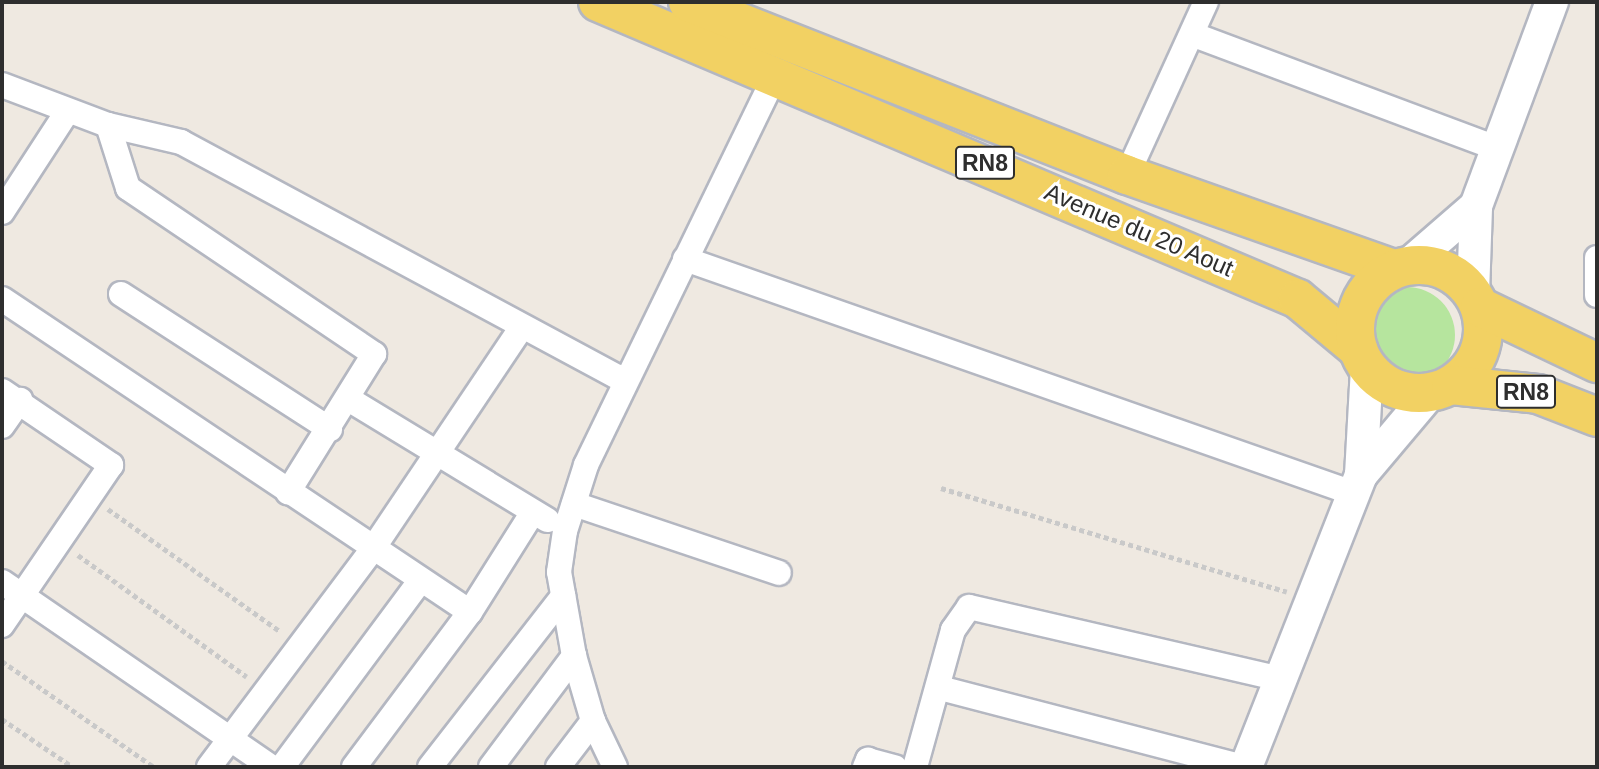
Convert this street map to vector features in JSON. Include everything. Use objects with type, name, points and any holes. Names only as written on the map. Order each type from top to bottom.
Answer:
[{"type":"main road","name":"Avenue du 20 Aout","points":[[598,2],[776,73],[1298,299],[1362,358]]},
{"type":"main road","name":"Avenue du 20 Aout","points":[[688,2],[1127,175],[1401,267]]},
{"type":"main road","points":[[1362,358],[1360,302],[1401,267]]},
{"type":"main road","name":"RN8","points":[[1401,267],[1451,273],[1476,300],[1596,360]]},
{"type":"main road","name":"RN8","points":[[1441,389],[1477,357],[1483,332],[1476,300]]},
{"type":"main road","name":"RN8","points":[[1362,358],[1395,389],[1538,394],[1597,417]]},
{"type":"street","points":[[1127,175],[1194,35],[1206,2]]},
{"type":"street","points":[[1476,300],[1476,206],[1552,2]]},
{"type":"street","points":[[1194,35],[1496,148]]},
{"type":"street","points":[[615,767],[593,721],[574,656],[563,596],[565,531],[625,381],[776,73]]},
{"type":"street","points":[[2,85],[67,112],[108,125],[181,142],[522,328],[625,381]]},
{"type":"street","points":[[2,212],[67,112]]},
{"type":"street","points":[[108,125],[128,188],[367,344],[374,354],[350,400],[288,492]]},
{"type":"street","points":[[1401,267],[1476,206]]},
{"type":"street","points":[[1597,258],[1597,295]]},
{"type":"street","points":[[685,259],[1357,484]]},
{"type":"street","points":[[121,294],[330,429]]},
{"type":"street","points":[[2,299],[470,612]]},
{"type":"street","points":[[209,767],[268,692],[374,547],[522,328]]},
{"type":"street","points":[[1357,484],[1362,358]]},
{"type":"street","points":[[940,688],[1245,767],[1357,484],[1441,389]]},
{"type":"street","points":[[2,426],[11,395],[107,458],[111,471],[2,625]]},
{"type":"street","points":[[350,400],[565,531]]},
{"type":"street","points":[[574,504],[779,573]]},
{"type":"street","points":[[354,767],[470,612],[533,512]]},
{"type":"street","points":[[282,767],[421,580]]},
{"type":"street","points":[[2,582],[271,767]]},
{"type":"street","points":[[430,767],[563,596]]},
{"type":"street","points":[[915,767],[940,688],[957,620],[969,607],[1280,679]]},
{"type":"street","points":[[491,767],[574,656]]},
{"type":"street","points":[[558,767],[593,721]]},
{"type":"street","points":[[865,767],[869,760],[895,767]]},
{"type":"path","points":[[941,488],[1311,598]]},
{"type":"path","points":[[93,498],[301,647]]},
{"type":"path","points":[[60,542],[268,692]]},
{"type":"path","points":[[2,661],[154,767]]},
{"type":"path","points":[[2,719],[73,767]]},
{"type":"green space","points":[[1407,287],[1425,291],[1441,301],[1451,317],[1455,335],[1451,353],[1441,369],[1425,379],[1407,383],[1389,379],[1373,369],[1363,353],[1359,335],[1363,317],[1373,301],[1389,291]]}]
